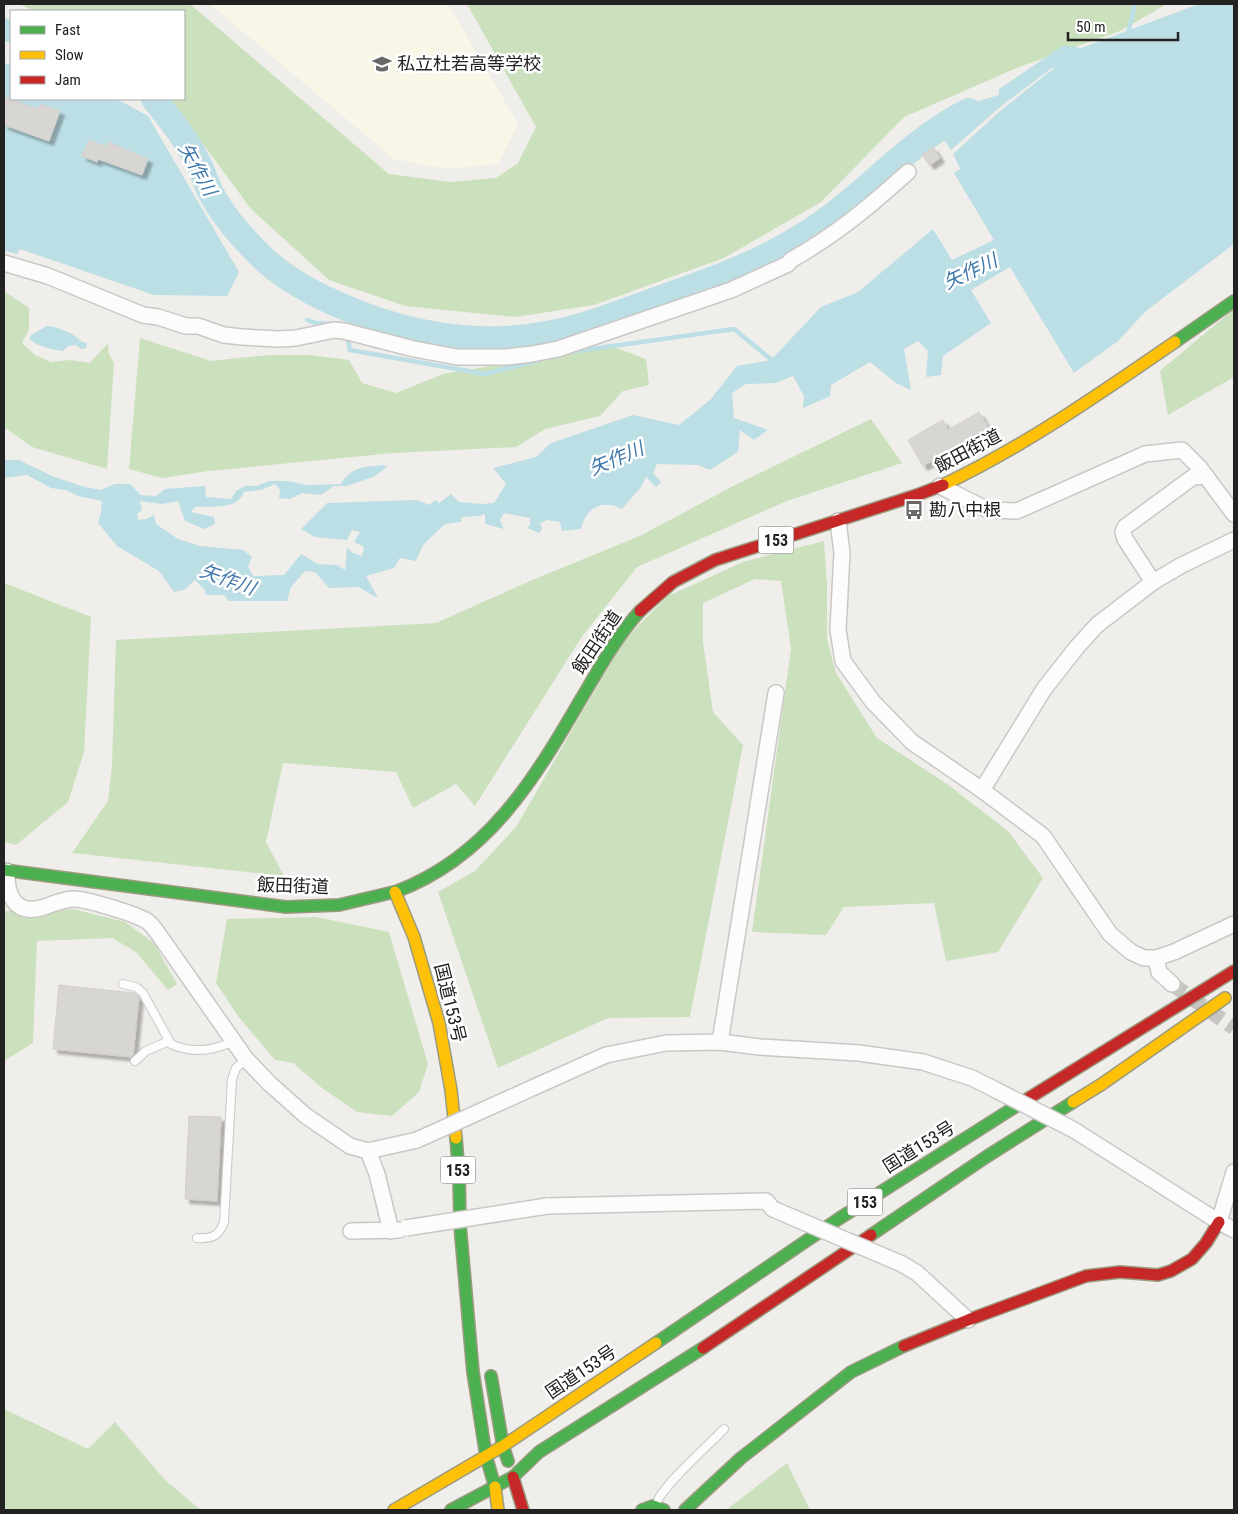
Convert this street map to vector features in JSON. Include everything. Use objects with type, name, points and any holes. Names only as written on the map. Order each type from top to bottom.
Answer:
[{"type":"main road","name":"飯田街道","points":[[5,871],[286,906],[339,905],[394,892],[412,891],[475,845],[502,818],[546,759],[611,648],[639,611],[659,592],[680,577],[708,562],[838,522],[940,486],[992,459],[1059,419],[1234,302]]},
{"type":"main road","name":"国道153号","points":[[394,892],[414,937],[427,979],[439,1023],[451,1090],[459,1174],[460,1224],[469,1330],[479,1419],[486,1456],[495,1487],[498,1510]]},
{"type":"main road","name":"国道153号","points":[[394,1510],[504,1446],[840,1218],[1234,971]]},
{"type":"main road","name":"153","points":[[451,1510],[513,1477],[539,1452],[703,1348],[978,1163],[1102,1084],[1234,992]]},
{"type":"main road","name":"153","points":[[468,1105],[471,1133]]},
{"type":"main road","name":"153","points":[[476,1203],[478,1231]]},
{"type":"main road","points":[[685,1510],[741,1458],[851,1372],[907,1345],[968,1320],[1086,1276],[1120,1272],[1158,1275],[1171,1271],[1192,1259],[1206,1243],[1219,1222]]},
{"type":"main road","points":[[489,1361],[504,1446],[523,1510]]},
{"type":"main road","points":[[642,1510],[649,1506],[661,1508]]},
{"type":"street","points":[[4,263],[48,276],[143,315],[158,317],[186,326],[198,326],[224,335],[279,339],[344,330],[414,349],[458,357],[507,357],[558,349],[731,290],[780,268],[820,244],[852,220],[908,172]]},
{"type":"street","points":[[940,486],[988,510],[1017,511],[1145,454],[1182,450],[1206,476],[1234,514]]},
{"type":"street","points":[[1153,582],[1125,539],[1123,532],[1125,527],[1193,477],[1206,476]]},
{"type":"street","points":[[838,522],[842,552],[838,630],[843,661],[873,702],[912,742],[982,790],[1043,836],[1110,934],[1131,952],[1144,958],[1156,958],[1174,952],[1234,924]]},
{"type":"street","points":[[982,790],[1044,689],[1097,625],[1153,582],[1234,540]]},
{"type":"street","points":[[720,1042],[776,693]]},
{"type":"street","points":[[5,871],[10,897],[18,905],[29,909],[40,908],[62,900],[80,899],[136,916],[149,922],[246,1059],[270,1084],[306,1116],[350,1146],[368,1152],[417,1140],[606,1055],[666,1043],[720,1042],[760,1047],[859,1053],[923,1062],[972,1078],[1074,1130],[1234,1230]]},
{"type":"street","points":[[1156,958],[1159,972],[1172,984]]},
{"type":"street","points":[[368,1152],[377,1174],[391,1231]]},
{"type":"street","points":[[1219,1222],[1234,1172]]},
{"type":"street","points":[[351,1231],[391,1231],[547,1206],[766,1201],[773,1209],[902,1264],[917,1274],[968,1320]]},
{"type":"lane","points":[[123,984],[136,987],[143,992],[170,1041],[180,1048],[192,1051],[220,1047],[234,1041]]},
{"type":"lane","points":[[135,1060],[146,1051],[170,1041]]},
{"type":"lane","points":[[197,1238],[214,1237],[220,1231],[224,1222],[232,1079],[236,1068],[246,1059]]},
{"type":"lane","points":[[661,1508],[658,1499],[671,1483],[724,1429]]},
{"type":"shaded area","name":"私立杜若高等学校","points":[[210,4],[448,4],[518,124],[498,164],[447,169],[394,159]]},
{"type":"green space","points":[[19,4],[190,4],[389,174],[450,182],[496,178],[518,163],[536,127],[467,4],[1167,4],[1120,31],[1019,67],[904,117],[821,202],[724,258],[594,305],[515,317],[405,306],[329,280],[251,209],[171,100],[185,100],[185,10],[32,10]]},
{"type":"green space","points":[[4,291],[29,308],[29,329],[22,343],[35,355],[51,362],[70,360],[90,363],[108,343],[109,354],[114,363],[107,469],[32,447],[4,427]]},
{"type":"green space","points":[[1234,309],[1234,377],[1168,415],[1160,371]]},
{"type":"green space","points":[[140,338],[211,361],[269,355],[310,355],[349,360],[362,383],[396,393],[443,374],[611,346],[646,359],[649,385],[623,391],[600,416],[545,429],[516,447],[394,453],[209,471],[162,478],[129,469]]},
{"type":"green space","points":[[871,419],[902,463],[787,501],[637,567],[581,638],[475,806],[456,784],[413,808],[396,772],[283,763],[266,842],[284,876],[72,853],[108,801],[112,765],[116,640],[436,623],[530,581],[642,535],[735,485]]},
{"type":"green space","points":[[824,541],[827,584],[827,639],[836,673],[877,738],[947,784],[1008,831],[1043,878],[998,952],[946,961],[934,903],[844,907],[826,935],[752,932],[791,649],[781,581],[755,579],[703,603],[703,642],[713,712],[743,745],[690,1017],[608,1018],[498,1068],[438,892],[475,871],[516,827],[624,640],[668,596],[743,562]]},
{"type":"green space","points":[[4,583],[91,617],[84,752],[68,802],[16,845],[4,842]]},
{"type":"green space","points":[[73,909],[125,922],[154,943],[177,984],[168,990],[136,952],[112,938],[37,941],[33,1043],[4,1061],[4,911]]},
{"type":"green space","points":[[316,917],[389,932],[428,1064],[419,1092],[392,1116],[357,1112],[322,1088],[293,1063],[275,1060],[238,1016],[216,983],[227,919]]},
{"type":"green space","points":[[4,1409],[88,1449],[115,1422],[166,1481],[201,1510],[4,1510]]},
{"type":"green space","points":[[787,1463],[810,1510],[726,1510]]},
{"type":"water","points":[[1199,4],[1234,4],[1234,244],[1146,311],[1118,341],[1074,373],[1010,267],[971,290],[991,323],[943,356],[941,375],[926,377],[928,351],[918,341],[904,349],[911,390],[896,383],[870,362],[831,385],[830,396],[803,408],[804,396],[793,376],[776,383],[746,384],[732,393],[734,418],[768,430],[754,440],[740,430],[738,452],[710,470],[698,465],[657,464],[653,473],[661,482],[656,487],[646,477],[641,487],[622,509],[608,505],[596,507],[587,515],[581,529],[562,531],[560,522],[547,520],[540,523],[542,529],[539,533],[527,528],[530,525],[530,518],[504,513],[500,520],[504,529],[485,524],[485,514],[462,517],[461,522],[445,524],[423,545],[416,561],[400,558],[394,568],[366,576],[378,598],[358,587],[329,588],[315,572],[305,571],[291,587],[287,601],[229,601],[224,595],[206,595],[205,590],[195,580],[184,590],[174,592],[159,571],[117,546],[98,523],[102,501],[78,496],[66,490],[51,488],[27,475],[4,478],[4,458],[6,460],[19,460],[54,477],[101,490],[115,484],[130,484],[141,495],[156,496],[165,489],[205,486],[206,497],[231,499],[236,491],[245,486],[257,486],[269,481],[287,481],[307,485],[341,484],[354,471],[364,467],[383,465],[387,467],[373,477],[347,486],[334,486],[321,495],[302,493],[290,499],[279,498],[280,490],[275,484],[261,490],[244,492],[241,498],[230,504],[216,507],[195,507],[191,512],[214,517],[215,524],[204,529],[185,521],[178,501],[162,504],[140,501],[142,510],[137,514],[138,520],[154,515],[156,524],[178,539],[200,546],[243,550],[252,557],[248,566],[253,576],[284,575],[301,554],[318,564],[337,565],[345,570],[347,548],[353,553],[362,556],[364,547],[354,542],[360,532],[352,530],[347,540],[315,537],[301,529],[327,503],[416,500],[430,505],[435,500],[439,503],[451,494],[459,502],[494,503],[506,484],[493,468],[536,457],[551,443],[633,415],[679,425],[710,400],[737,366],[771,360],[821,307],[858,292],[933,229],[952,260],[994,240],[954,173],[960,169],[953,154],[1000,111],[1054,68],[1000,107],[951,150],[931,121],[942,114],[979,105],[979,101],[999,95],[999,89],[1064,45],[1081,48]]},
{"type":"water","points":[[4,18],[10,20],[10,43],[4,41]]},
{"type":"water","points":[[4,63],[10,65],[10,100],[119,100],[148,116],[239,272],[227,296],[154,295],[20,249],[17,254],[4,251]]},
{"type":"water","points":[[47,326],[70,333],[80,341],[87,343],[86,348],[81,349],[76,345],[68,346],[63,351],[50,349],[40,346],[30,339],[31,335]]},
{"type":"building","points":[[4,97],[38,109],[40,104],[60,111],[49,141],[4,125]]},
{"type":"building","points":[[89,140],[106,147],[108,142],[148,159],[142,175],[98,159],[97,162],[82,156]]},
{"type":"building","points":[[933,147],[940,158],[930,165],[922,155]]},
{"type":"building","points":[[979,412],[989,429],[923,466],[908,440],[943,420],[948,430]]},
{"type":"building","points":[[59,985],[134,993],[139,997],[133,1055],[131,1057],[53,1049]]},
{"type":"building","points":[[189,1116],[221,1117],[217,1201],[185,1199]]},
{"type":"waterway","points":[[1128,34],[1135,4]]},
{"type":"waterway","name":"矢作川","points":[[155,100],[187,143],[215,201],[234,228],[265,260],[288,278],[337,304],[385,323],[431,334],[477,339],[523,338],[577,327],[700,284],[753,263],[787,245],[825,221],[925,138],[969,111]]},
{"type":"waterway","points":[[307,320],[316,323],[332,324]]},
{"type":"waterway","points":[[570,352],[734,329],[772,360],[774,364]]},
{"type":"waterway","points":[[347,335],[350,350],[485,374],[540,360]]},
{"type":"tunnel","points":[[1172,984],[1234,1028]]},
{"type":"traffic: fast","points":[[1175,342],[1234,301]]},
{"type":"traffic: fast","points":[[395,892],[427,877],[456,859],[482,837],[505,813],[545,759],[608,654],[640,611]]},
{"type":"traffic: fast","points":[[4,870],[286,907],[339,905],[394,892]]},
{"type":"traffic: fast","points":[[656,1343],[840,1218],[1029,1098]]},
{"type":"traffic: fast","points":[[871,1235],[986,1157],[1073,1102]]},
{"type":"traffic: fast","points":[[456,1138],[460,1225],[473,1372],[486,1456],[495,1487]]},
{"type":"traffic: fast","points":[[685,1510],[741,1458],[851,1372],[904,1346]]},
{"type":"traffic: fast","points":[[451,1510],[513,1477],[539,1452],[703,1348]]},
{"type":"traffic: fast","points":[[491,1376],[503,1446],[508,1461]]},
{"type":"traffic: fast","points":[[642,1510],[653,1506],[664,1510]]},
{"type":"traffic: slow","points":[[943,485],[1033,436],[1175,342]]},
{"type":"traffic: slow","points":[[395,892],[414,937],[439,1023],[451,1090],[456,1138]]},
{"type":"traffic: slow","points":[[1073,1102],[1102,1084],[1225,998]]},
{"type":"traffic: slow","points":[[394,1510],[503,1446],[656,1343]]},
{"type":"traffic: slow","points":[[495,1487],[498,1510]]},
{"type":"traffic: jam","points":[[640,611],[673,582],[715,560],[943,485]]},
{"type":"traffic: jam","points":[[1029,1098],[1234,971]]},
{"type":"traffic: jam","points":[[904,1346],[1086,1276],[1120,1272],[1158,1275],[1171,1271],[1192,1259],[1206,1243],[1219,1222]]},
{"type":"traffic: jam","points":[[703,1348],[871,1235]]},
{"type":"traffic: jam","points":[[513,1477],[523,1510]]},
{"type":"place","name":"私立杜若高等学校","points":[[382,64]]},
{"type":"place","name":"勘八中根","points":[[914,510]]}]
